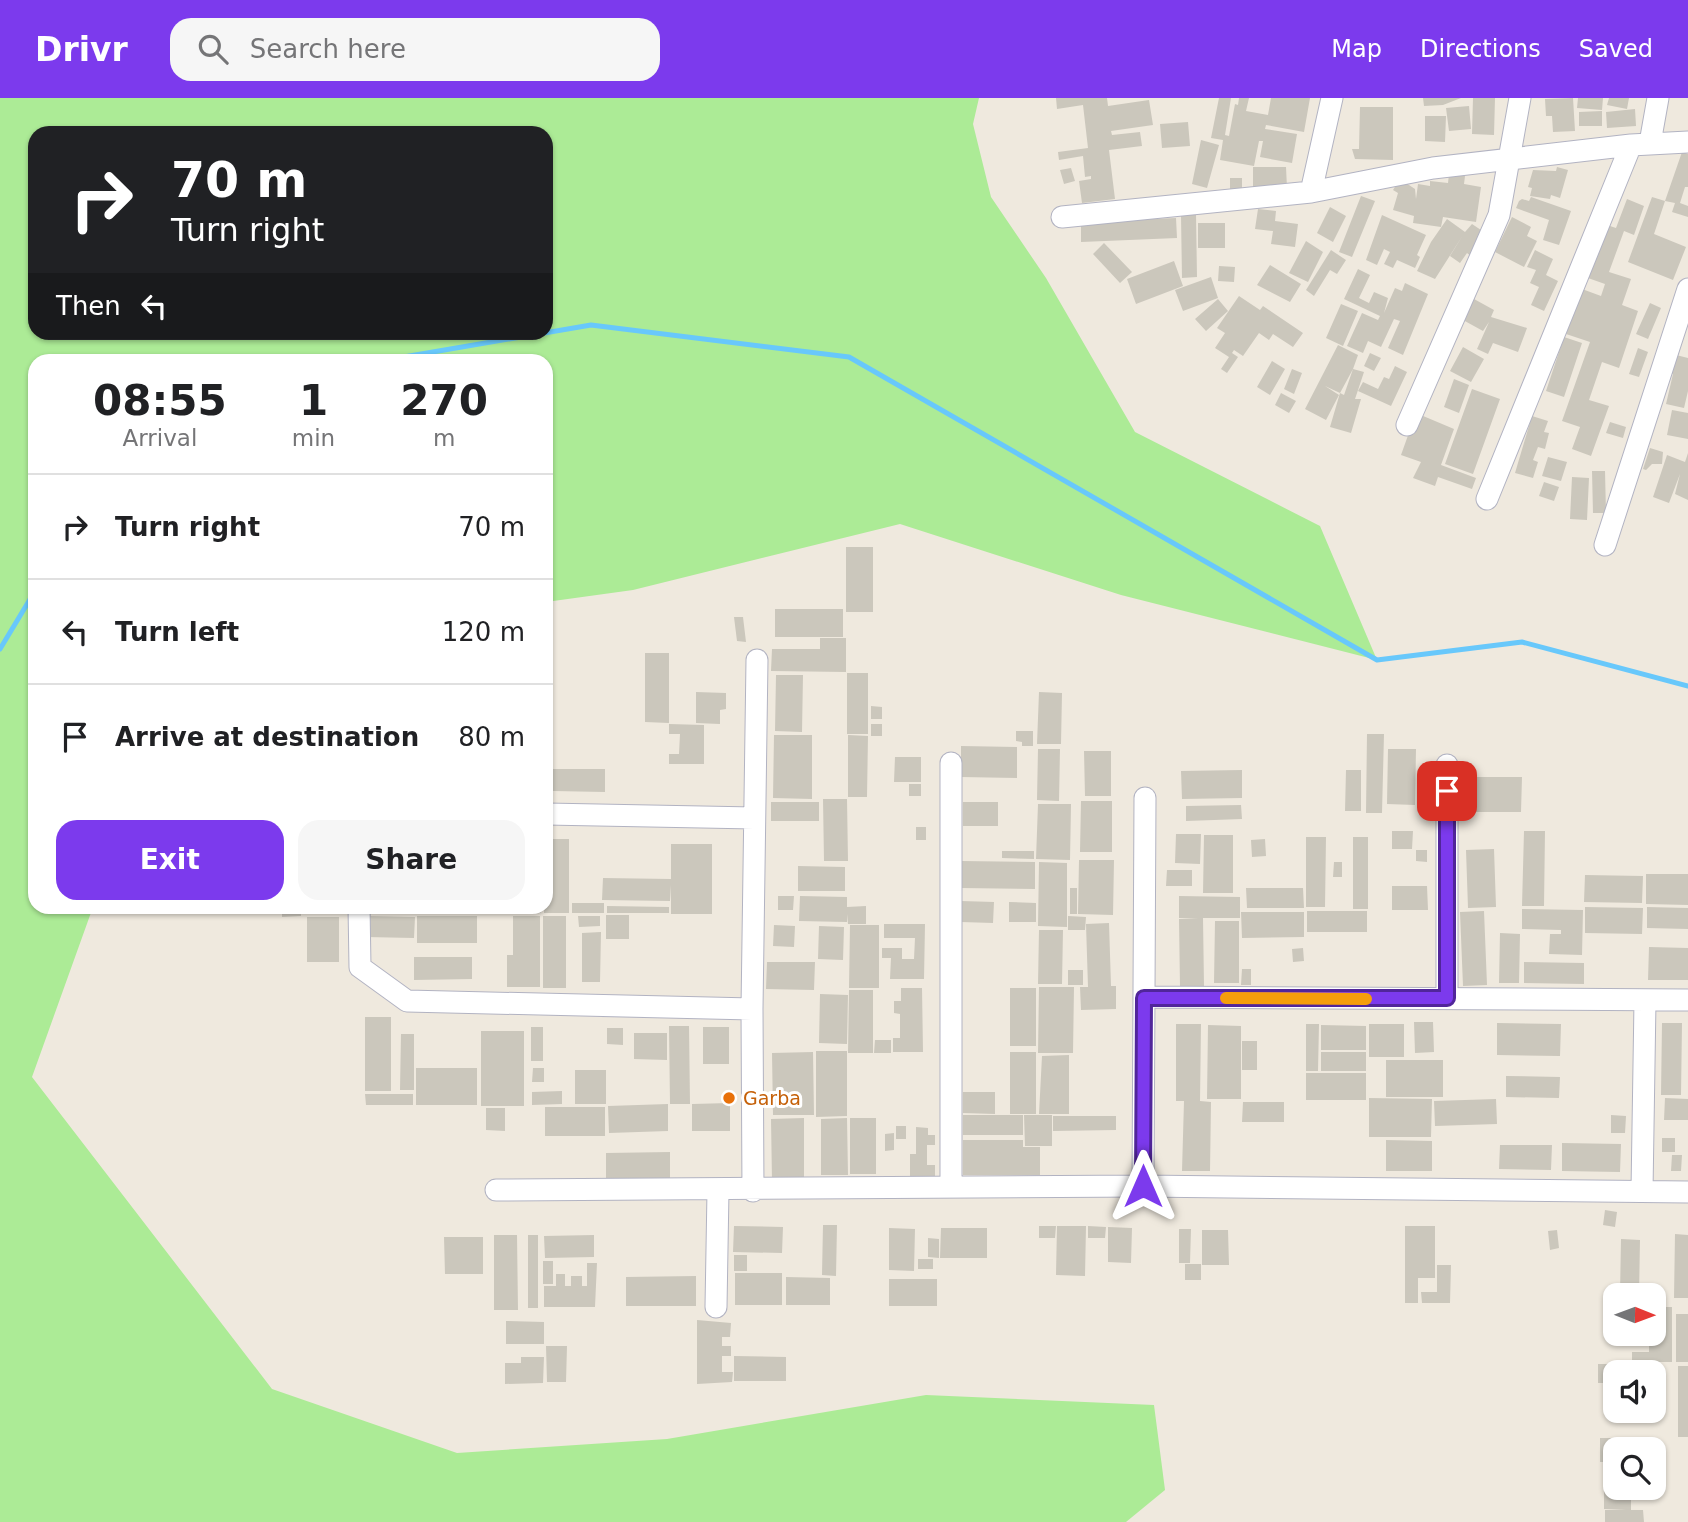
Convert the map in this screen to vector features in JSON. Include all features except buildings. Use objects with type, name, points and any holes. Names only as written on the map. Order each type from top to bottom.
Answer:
[{"type":"street","points":[[1311,192],[1332,98]]},
{"type":"street","points":[[1407,425],[1499,215],[1520,98]]},
{"type":"street","points":[[1487,499],[1641,144],[1658,98]]},
{"type":"street","points":[[1062,217],[1311,192],[1397,174],[1510,159],[1641,144],[1688,142]]},
{"type":"street","points":[[1605,545],[1688,289]]},
{"type":"street","points":[[753,1191],[752,1009],[757,660]]},
{"type":"street","points":[[951,763],[951,1187]]},
{"type":"street","points":[[1447,765],[1447,998]]},
{"type":"street","points":[[1143,1186],[1145,798]]},
{"type":"street","points":[[553,814],[754,818]]},
{"type":"street","points":[[359,914],[360,967],[407,1001],[752,1009]]},
{"type":"street","points":[[1144,998],[1688,1000]]},
{"type":"street","points":[[1642,1191],[1645,1001]]},
{"type":"street","points":[[496,1190],[753,1191],[1143,1186],[1688,1192]]},
{"type":"street","points":[[716,1307],[718,1191]]},
{"type":"green space","points":[[0,98],[979,98],[973,124],[991,197],[1046,278],[1135,432],[1320,526],[1377,660],[1121,595],[900,524],[633,590],[553,601],[553,354],[28,354],[28,914],[90,914],[32,1077],[272,1389],[457,1453],[667,1439],[926,1395],[1154,1405],[1165,1490],[1126,1522],[0,1522]]},
{"type":"waterway","points":[[553,331],[591,325],[849,357],[1377,660],[1522,642],[1688,686]]},
{"type":"waterway","points":[[421,354],[503,340]]},
{"type":"waterway","points":[[0,649],[28,603]]},
{"type":"slow traffic","points":[[1226,998],[1366,999]]},
{"type":"place","name":"Garba","points":[[729,1098]]},
{"type":"route","points":[[1143,1186],[1144,998],[1447,998],[1447,791]]}]
